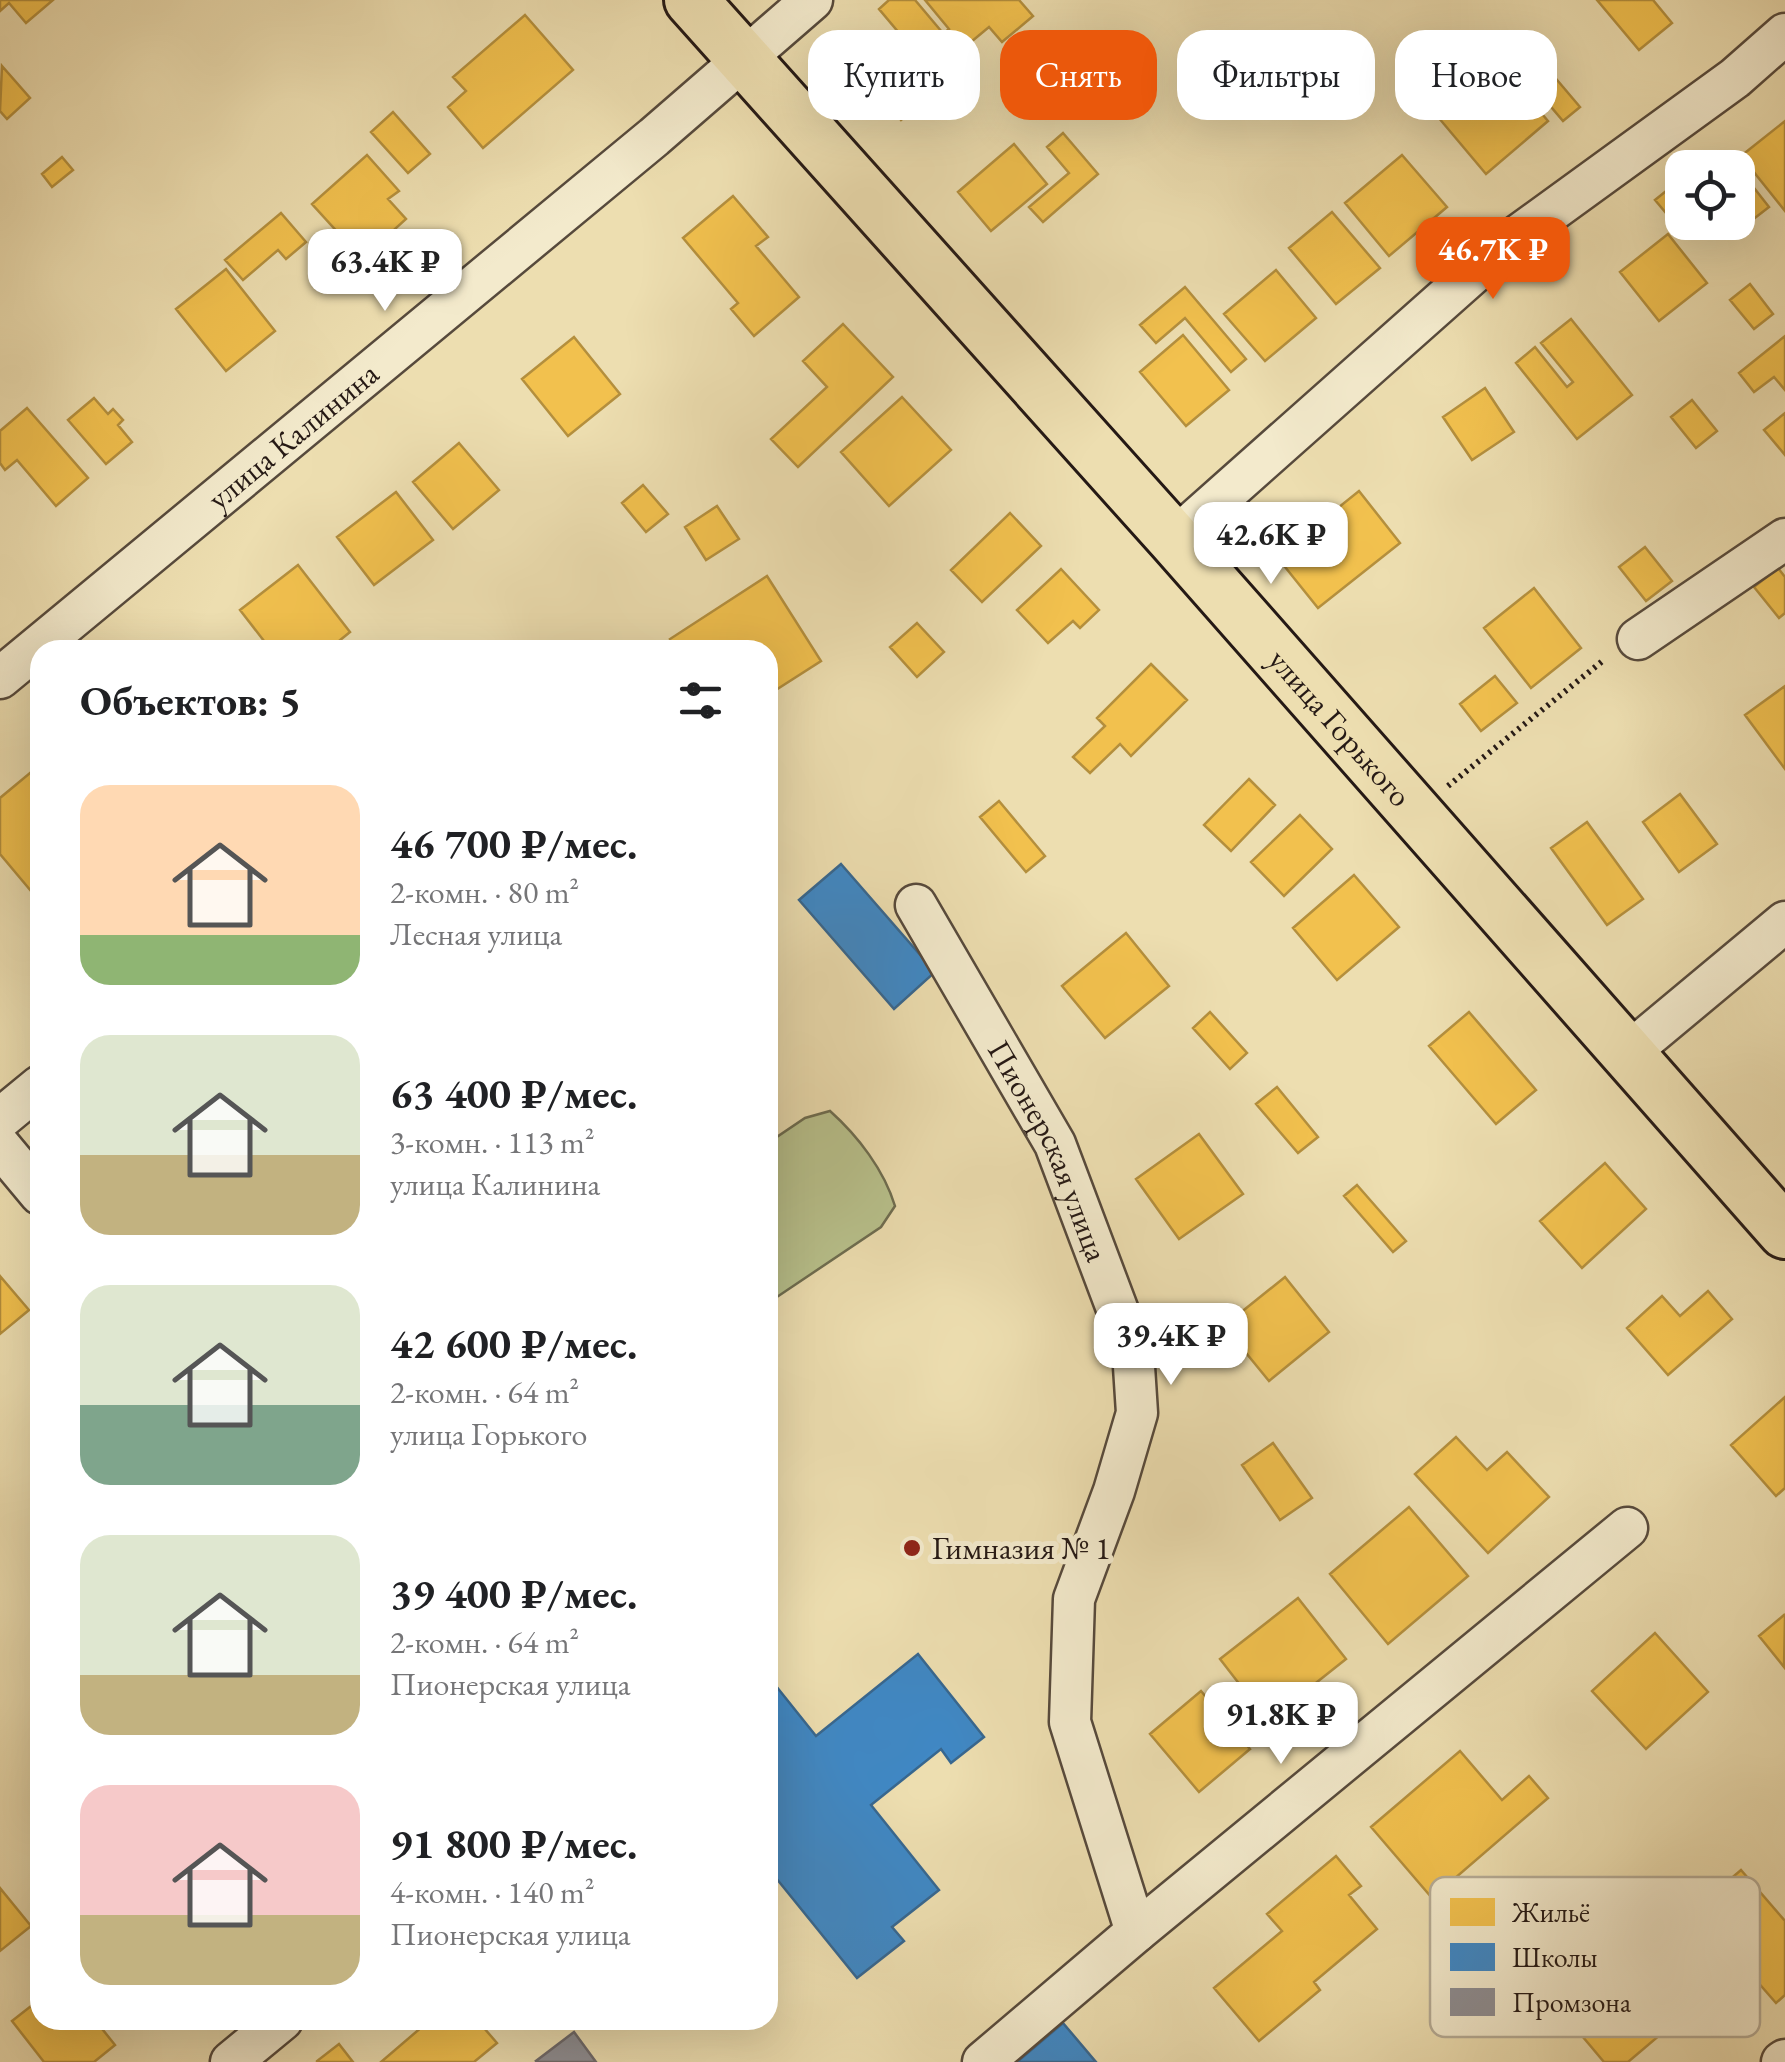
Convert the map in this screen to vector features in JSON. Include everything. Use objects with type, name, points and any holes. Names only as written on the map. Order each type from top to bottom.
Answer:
[{"type":"main road","name":"улица Горького","points":[[692,0],[1785,1232]]},
{"type":"street","name":"улица Калинина","points":[[46,640],[812,0]]},
{"type":"street","points":[[1174,539],[1505,244],[1734,78],[1785,34]]},
{"type":"street","points":[[1638,639],[1785,539]]},
{"type":"street","name":"улица Калинина","points":[[0,678],[30,653]]},
{"type":"street","name":"Пионерская улица","points":[[916,905],[1055,1144],[1133,1351],[1137,1413],[1114,1491],[1074,1599],[1070,1722],[1136,1932]]},
{"type":"street","points":[[1628,1053],[1785,922]]},
{"type":"street","points":[[0,1119],[30,1094]]},
{"type":"street","points":[[0,1146],[30,1182]]},
{"type":"street","points":[[983,2062],[1627,1528]]},
{"type":"street","points":[[231,2062],[270,2030]]},
{"type":"path","points":[[1416,812],[1598,662],[1638,639]]},
{"type":"green space","points":[[830,1111],[869,1154],[895,1206],[881,1227],[778,1296],[778,1136],[805,1118]]},
{"type":"building: Жильё","points":[[0,0],[53,0],[26,23],[9,3],[0,11]]},
{"type":"building: Жильё","points":[[889,0],[915,0],[940,30],[897,30],[879,9]]},
{"type":"building: Жильё","points":[[925,0],[1019,0],[1033,16],[1016,30],[1000,30],[1000,40],[989,27],[980,34],[980,30],[949,29]]},
{"type":"building: Жильё","points":[[1597,0],[1653,0],[1672,23],[1639,50]]},
{"type":"building: Жильё","points":[[525,15],[573,70],[483,148],[448,107],[466,91],[453,77]]},
{"type":"building: Жильё","points":[[2,66],[30,98],[7,119],[0,111]]},
{"type":"building: Жильё","points":[[1557,80],[1580,107],[1563,121],[1557,114]]},
{"type":"building: Жильё","points":[[393,112],[430,154],[408,173],[371,132]]},
{"type":"building: Жильё","points":[[1441,120],[1547,120],[1548,121],[1486,174]]},
{"type":"building: Жильё","points":[[1785,121],[1785,211],[1755,174],[1755,150],[1749,150]]},
{"type":"building: Жильё","points":[[1063,133],[1098,174],[1043,222],[1029,207],[1069,173],[1047,147]]},
{"type":"building: Жильё","points":[[1014,144],[1047,184],[991,231],[958,192]]},
{"type":"building: Жильё","points":[[367,155],[399,191],[388,199],[406,219],[362,259],[312,204]]},
{"type":"building: Жильё","points":[[1402,155],[1447,207],[1389,256],[1345,203]]},
{"type":"building: Жильё","points":[[62,157],[73,170],[52,187],[42,174]]},
{"type":"building: Жильё","points":[[1755,189],[1769,207],[1755,218]]},
{"type":"building: Жильё","points":[[1665,192],[1665,212],[1655,200]]},
{"type":"building: Жильё","points":[[733,196],[768,237],[756,246],[799,297],[754,336],[731,309],[738,303],[683,238]]},
{"type":"building: Жильё","points":[[1332,212],[1380,268],[1336,304],[1289,248]]},
{"type":"building: Жильё","points":[[281,213],[306,242],[286,259],[278,250],[243,280],[225,260]]},
{"type":"building: Жильё","points":[[1665,236],[1665,240],[1673,240],[1707,283],[1659,321],[1620,272]]},
{"type":"building: Жильё","points":[[226,269],[275,331],[226,371],[176,309]]},
{"type":"building: Жильё","points":[[1276,270],[1316,318],[1265,361],[1224,314]]},
{"type":"building: Жильё","points":[[1750,284],[1773,314],[1754,329],[1730,300]]},
{"type":"building: Жильё","points":[[1185,287],[1246,359],[1231,372],[1185,318],[1156,343],[1140,325]]},
{"type":"building: Жильё","points":[[1571,319],[1632,395],[1577,439],[1516,363],[1535,347],[1567,387],[1573,382],[1541,343]]},
{"type":"building: Жильё","points":[[843,324],[893,377],[798,467],[771,439],[827,387],[803,361]]},
{"type":"building: Жильё","points":[[1183,335],[1229,390],[1186,426],[1140,372]]},
{"type":"building: Жильё","points":[[1785,336],[1785,390],[1774,377],[1754,392],[1739,373]]},
{"type":"building: Жильё","points":[[574,337],[620,394],[568,436],[522,379]]},
{"type":"building: Жильё","points":[[1485,388],[1514,432],[1472,460],[1443,417]]},
{"type":"building: Жильё","points":[[902,397],[951,450],[889,506],[841,452]]},
{"type":"building: Жильё","points":[[94,398],[108,414],[113,409],[123,420],[118,425],[132,442],[106,464],[68,420]]},
{"type":"building: Жильё","points":[[1692,400],[1717,431],[1696,448],[1671,417]]},
{"type":"building: Жильё","points":[[27,408],[88,478],[56,506],[17,460],[5,470],[0,463],[0,431]]},
{"type":"building: Жильё","points":[[1785,413],[1785,455],[1764,430]]},
{"type":"building: Жильё","points":[[459,443],[499,490],[453,529],[413,482]]},
{"type":"building: Жильё","points":[[643,485],[668,514],[646,532],[622,503]]},
{"type":"building: Жильё","points":[[1359,491],[1400,543],[1318,608],[1277,557]]},
{"type":"building: Жильё","points":[[396,492],[433,540],[374,585],[337,537]]},
{"type":"building: Жильё","points":[[717,506],[739,539],[706,560],[685,527]]},
{"type":"building: Жильё","points":[[1010,513],[1041,546],[982,602],[951,570]]},
{"type":"building: Жильё","points":[[1645,547],[1672,581],[1646,601],[1619,567]]},
{"type":"building: Жильё","points":[[298,565],[350,632],[340,640],[263,640],[240,610]]},
{"type":"building: Жильё","points":[[1778,568],[1785,577],[1785,613],[1779,618],[1754,587]]},
{"type":"building: Жильё","points":[[1061,569],[1099,610],[1080,628],[1073,621],[1048,643],[1017,610]]},
{"type":"building: Жильё","points":[[767,576],[821,661],[778,689],[778,640],[670,639]]},
{"type":"building: Жильё","points":[[1534,588],[1581,648],[1531,688],[1484,628]]},
{"type":"building: Жильё","points":[[917,623],[944,652],[917,677],[890,647]]},
{"type":"building: Жильё","points":[[1151,664],[1187,700],[1131,756],[1120,744],[1090,773],[1073,757],[1105,726],[1097,718]]},
{"type":"building: Жильё","points":[[1495,676],[1517,703],[1481,731],[1460,704]]},
{"type":"building: Жильё","points":[[1785,686],[1785,769],[1745,715]]},
{"type":"building: Жильё","points":[[30,773],[30,890],[0,854],[0,798]]},
{"type":"building: Жильё","points":[[1249,779],[1275,805],[1231,851],[1204,825]]},
{"type":"building: Жильё","points":[[1680,794],[1717,844],[1679,872],[1643,822]]},
{"type":"building: Жильё","points":[[999,801],[1045,856],[1026,872],[980,817]]},
{"type":"building: Жильё","points":[[1300,815],[1332,849],[1284,896],[1251,862]]},
{"type":"building: Жильё","points":[[1587,822],[1643,899],[1607,925],[1551,848]]},
{"type":"building: Жильё","points":[[1354,875],[1399,927],[1337,980],[1293,928]]},
{"type":"building: Жильё","points":[[1126,933],[1169,986],[1105,1038],[1062,986]]},
{"type":"building: Жильё","points":[[1210,1012],[1247,1053],[1230,1069],[1193,1028]]},
{"type":"building: Жильё","points":[[1469,1012],[1536,1090],[1496,1124],[1429,1046]]},
{"type":"building: Жильё","points":[[1277,1087],[1318,1137],[1298,1153],[1256,1104]]},
{"type":"building: Жильё","points":[[1199,1134],[1243,1194],[1179,1239],[1136,1179]]},
{"type":"building: Жильё","points":[[1605,1163],[1646,1209],[1582,1268],[1540,1221]]},
{"type":"building: Жильё","points":[[1357,1185],[1406,1241],[1393,1252],[1344,1196]]},
{"type":"building: Жильё","points":[[0,1276],[29,1310],[0,1334]]},
{"type":"building: Жильё","points":[[1285,1277],[1329,1332],[1269,1381],[1224,1326]]},
{"type":"building: Жильё","points":[[1708,1291],[1732,1319],[1668,1375],[1627,1328],[1662,1296],[1680,1316]]},
{"type":"building: Жильё","points":[[1785,1397],[1785,1488],[1776,1496],[1731,1445]]},
{"type":"building: Жильё","points":[[1456,1437],[1487,1470],[1507,1452],[1549,1497],[1488,1553],[1415,1474]]},
{"type":"building: Жильё","points":[[1273,1443],[1312,1498],[1280,1520],[1242,1465]]},
{"type":"building: Жильё","points":[[1409,1507],[1468,1576],[1388,1644],[1330,1574]]},
{"type":"building: Жильё","points":[[1298,1598],[1346,1659],[1268,1721],[1220,1659]]},
{"type":"building: Жильё","points":[[1785,1617],[1784,1667],[1759,1636]]},
{"type":"building: Жильё","points":[[1655,1633],[1708,1692],[1646,1749],[1592,1691]]},
{"type":"building: Жильё","points":[[1201,1691],[1250,1749],[1199,1792],[1150,1734]]},
{"type":"building: Жильё","points":[[1460,1751],[1502,1800],[1529,1776],[1548,1798],[1456,1877],[1430,1877],[1430,1896],[1371,1827]]},
{"type":"building: Жильё","points":[[1336,1856],[1361,1886],[1349,1895],[1377,1929],[1314,1982],[1320,1990],[1259,2041],[1214,1988],[1282,1931],[1267,1914]]},
{"type":"building: Жильё","points":[[0,1888],[30,1927],[0,1951]]},
{"type":"building: Жильё","points":[[1760,1892],[1785,1921],[1785,1995],[1776,2003],[1760,1985]]},
{"type":"building: Жильё","points":[[30,2007],[30,2030],[103,2030],[115,2045],[94,2062],[44,2062],[12,2021]]},
{"type":"building: Жильё","points":[[418,2030],[486,2030],[497,2043],[474,2062],[381,2062]]},
{"type":"building: Жильё","points":[[1583,2037],[1657,2037],[1628,2062],[1604,2062]]},
{"type":"building: Жильё","points":[[339,2044],[353,2062],[317,2062],[317,2061]]},
{"type":"building: Школы","points":[[841,864],[935,972],[894,1009],[799,900]]},
{"type":"building: Школы","points":[[918,1654],[984,1737],[951,1763],[941,1749],[871,1805],[939,1890],[892,1927],[904,1941],[857,1978],[778,1880],[778,1688],[816,1736]]},
{"type":"building: Школы","points":[[1063,2023],[1096,2062],[1017,2062]]},
{"type":"building: Промзона","points":[[574,2032],[596,2062],[536,2061]]},
{"type":"place","name":"Гимназия № 1","points":[[912,1548]]}]
